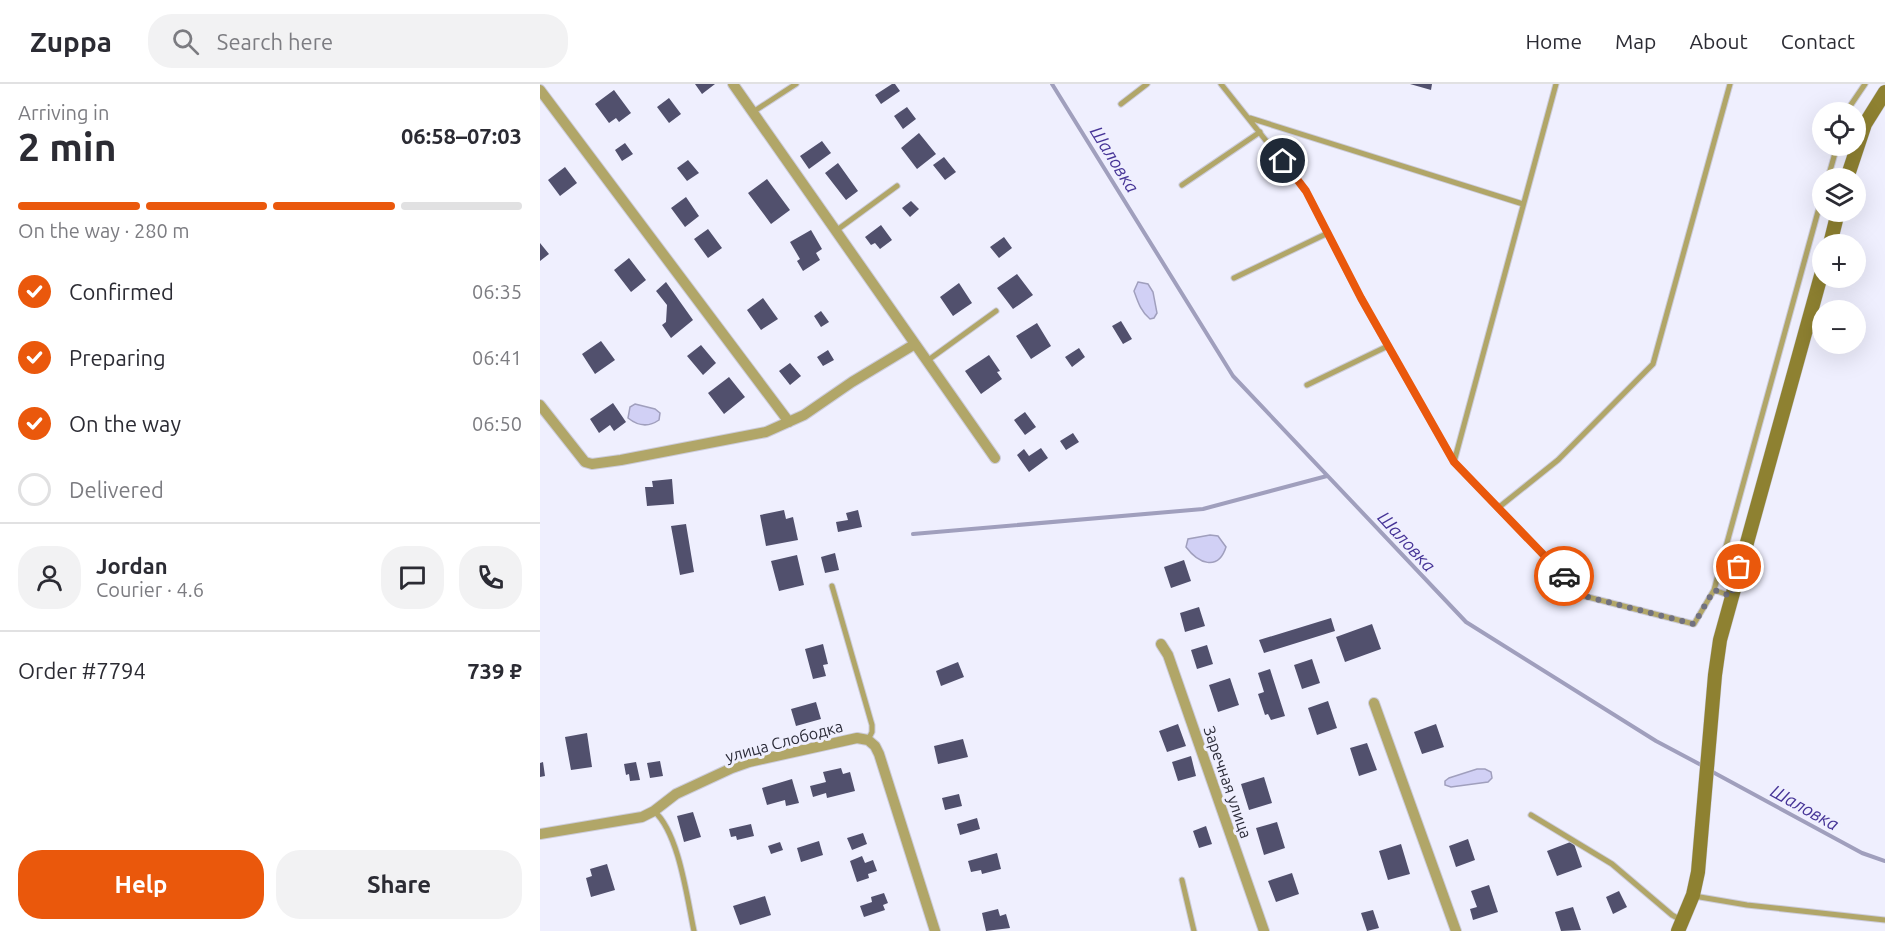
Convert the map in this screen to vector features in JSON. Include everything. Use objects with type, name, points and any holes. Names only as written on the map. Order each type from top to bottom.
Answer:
[{"type":"street","points":[[733,84],[995,458]]},
{"type":"street","points":[[540,90],[789,422]]},
{"type":"street","points":[[1850,168],[1865,124],[1885,92]]},
{"type":"street","points":[[1680,926],[1693,896],[1698,872],[1714,675],[1720,640],[1818,288]]},
{"type":"street","points":[[540,405],[577,454],[585,462],[592,464],[766,432],[789,422],[915,344]]},
{"type":"street","name":"Заречная улица","points":[[1161,644],[1168,655],[1264,931]]},
{"type":"street","points":[[1374,703],[1456,931]]},
{"type":"street","name":"улица Слободка","points":[[540,834],[625,821],[654,812],[676,794],[741,765],[844,740],[857,738],[868,740]]},
{"type":"street","points":[[868,740],[879,754],[935,931]]},
{"type":"lane","points":[[753,112],[796,84]]},
{"type":"lane","points":[[1121,104],[1147,84]]},
{"type":"lane","points":[[1221,84],[1306,191],[1361,298],[1454,462],[1584,596],[1694,624],[1714,590],[1815,222]]},
{"type":"lane","points":[[1454,462],[1556,84]]},
{"type":"lane","points":[[1498,508],[1558,460],[1653,364],[1730,84]]},
{"type":"lane","points":[[1853,102],[1865,84]]},
{"type":"lane","points":[[1249,117],[1523,204]]},
{"type":"lane","points":[[1182,185],[1260,132]]},
{"type":"lane","points":[[837,230],[897,186]]},
{"type":"lane","points":[[1234,278],[1328,233]]},
{"type":"lane","points":[[927,361],[996,312]]},
{"type":"lane","points":[[1307,385],[1388,346]]},
{"type":"lane","points":[[832,586],[872,725],[873,732],[868,740]]},
{"type":"lane","points":[[1714,590],[1731,596]]},
{"type":"lane","points":[[654,812],[666,825],[674,843],[694,931]]},
{"type":"lane","points":[[1531,815],[1612,864],[1672,915],[1680,926]]},
{"type":"lane","points":[[1182,880],[1194,931]]},
{"type":"lane","points":[[1693,896],[1746,905],[1885,920]]},
{"type":"water","points":[[1138,282],[1148,284],[1153,292],[1157,313],[1154,318],[1150,319],[1138,303],[1134,291]]},
{"type":"water","points":[[635,404],[655,409],[660,413],[659,420],[647,425],[632,421],[628,418],[630,407]]},
{"type":"water","points":[[1218,536],[1226,547],[1218,560],[1202,561],[1186,547],[1188,539]]},
{"type":"water","points":[[1477,769],[1491,772],[1492,778],[1488,782],[1451,787],[1445,785],[1445,781],[1449,778]]},
{"type":"building","points":[[695,84],[715,84],[702,94]]},
{"type":"building","points":[[895,84],[900,91],[881,104],[875,95]]},
{"type":"building","points":[[1410,84],[1432,84],[1431,90]]},
{"type":"building","points":[[614,90],[631,113],[619,122],[616,118],[609,123],[595,104]]},
{"type":"building","points":[[669,98],[681,114],[669,123],[657,107]]},
{"type":"building","points":[[907,107],[916,119],[903,129],[894,116]]},
{"type":"building","points":[[919,133],[936,154],[917,169],[901,148]]},
{"type":"building","points":[[822,141],[831,153],[809,169],[800,156]]},
{"type":"building","points":[[625,143],[633,154],[622,161],[615,150]]},
{"type":"building","points":[[944,157],[956,172],[945,180],[933,165]]},
{"type":"building","points":[[688,160],[699,173],[687,181],[677,168]]},
{"type":"building","points":[[838,163],[858,191],[846,200],[825,173]]},
{"type":"building","points":[[565,167],[577,183],[560,196],[548,180]]},
{"type":"building","points":[[767,179],[790,210],[771,224],[748,193]]},
{"type":"building","points":[[686,197],[699,216],[685,227],[671,208]]},
{"type":"building","points":[[911,201],[919,209],[910,217],[902,208]]},
{"type":"building","points":[[881,225],[892,240],[880,249],[875,243],[871,245],[865,237]]},
{"type":"building","points":[[708,229],[722,248],[708,258],[694,239]]},
{"type":"building","points":[[811,230],[822,249],[816,253],[820,260],[803,271],[797,261],[800,259],[790,242]]},
{"type":"building","points":[[1004,237],[1012,248],[999,258],[990,247]]},
{"type":"building","points":[[540,243],[549,254],[540,261]]},
{"type":"building","points":[[629,258],[646,280],[631,292],[614,270]]},
{"type":"building","points":[[1017,274],[1033,295],[1013,309],[997,288]]},
{"type":"building","points":[[666,282],[693,320],[671,338],[662,325],[666,322],[667,305],[656,291]]},
{"type":"building","points":[[959,283],[972,303],[953,316],[940,297]]},
{"type":"building","points":[[763,298],[778,319],[761,330],[747,310]]},
{"type":"building","points":[[821,311],[829,322],[821,327],[814,316]]},
{"type":"building","points":[[1121,321],[1132,339],[1123,344],[1112,326]]},
{"type":"building","points":[[1037,323],[1051,346],[1031,359],[1016,336]]},
{"type":"building","points":[[601,341],[615,360],[595,374],[582,354]]},
{"type":"building","points":[[701,345],[716,363],[703,375],[687,356]]},
{"type":"building","points":[[1079,348],[1085,357],[1072,367],[1065,357]]},
{"type":"building","points":[[828,350],[834,360],[823,366],[817,357]]},
{"type":"building","points":[[989,355],[1000,371],[997,372],[1002,379],[981,394],[965,371]]},
{"type":"building","points":[[790,363],[801,376],[790,385],[779,371]]},
{"type":"building","points":[[729,377],[745,397],[724,414],[708,393]]},
{"type":"building","points":[[613,403],[626,422],[614,431],[610,425],[599,433],[590,419]]},
{"type":"building","points":[[1025,412],[1036,427],[1025,435],[1014,420]]},
{"type":"building","points":[[1073,433],[1079,442],[1066,450],[1060,441]]},
{"type":"building","points":[[1041,448],[1048,458],[1029,472],[1017,455],[1024,449],[1029,456]]},
{"type":"building","points":[[672,479],[674,504],[647,506],[645,487],[653,487],[652,481]]},
{"type":"building","points":[[784,510],[786,519],[793,517],[798,540],[766,546],[760,515]]},
{"type":"building","points":[[858,510],[862,527],[838,532],[836,522],[848,520],[846,513]]},
{"type":"building","points":[[686,524],[694,572],[680,575],[671,526]]},
{"type":"building","points":[[835,553],[839,570],[825,573],[821,557]]},
{"type":"building","points":[[797,555],[804,585],[779,591],[771,561]]},
{"type":"building","points":[[1184,560],[1191,581],[1171,588],[1164,567]]},
{"type":"building","points":[[1199,607],[1205,626],[1185,632],[1180,613]]},
{"type":"building","points":[[1331,618],[1335,631],[1264,653],[1259,640]]},
{"type":"building","points":[[1372,624],[1381,649],[1345,662],[1336,637]]},
{"type":"building","points":[[823,644],[828,664],[823,665],[826,676],[813,679],[805,649]]},
{"type":"building","points":[[1207,645],[1213,664],[1197,669],[1191,650]]},
{"type":"building","points":[[1312,659],[1320,683],[1302,689],[1294,665]]},
{"type":"building","points":[[958,662],[964,677],[941,686],[936,671]]},
{"type":"building","points":[[1270,669],[1285,716],[1271,720],[1268,714],[1265,715],[1258,694],[1264,692],[1258,673]]},
{"type":"building","points":[[1230,678],[1239,705],[1218,712],[1209,685]]},
{"type":"building","points":[[1328,701],[1337,728],[1317,735],[1308,708]]},
{"type":"building","points":[[816,702],[821,719],[796,726],[791,709]]},
{"type":"building","points":[[1178,724],[1186,746],[1167,752],[1159,731]]},
{"type":"building","points":[[1436,724],[1444,747],[1422,754],[1414,732]]},
{"type":"building","points":[[587,733],[592,767],[571,770],[565,737]]},
{"type":"building","points":[[963,739],[968,757],[938,764],[934,746]]},
{"type":"building","points":[[1367,743],[1377,770],[1359,776],[1350,748]]},
{"type":"building","points":[[1191,756],[1196,776],[1178,781],[1172,762]]},
{"type":"building","points":[[660,761],[663,776],[650,778],[647,763]]},
{"type":"building","points":[[543,762],[545,776],[540,777],[540,763]]},
{"type":"building","points":[[636,762],[640,780],[630,781],[624,764]]},
{"type":"building","points":[[841,768],[843,774],[850,772],[855,791],[827,798],[826,793],[813,797],[810,786],[826,782],[823,772]]},
{"type":"building","points":[[1264,777],[1272,803],[1249,810],[1241,784]]},
{"type":"building","points":[[792,779],[799,803],[786,806],[785,800],[767,805],[762,788]]},
{"type":"building","points":[[959,794],[962,806],[945,810],[942,798]]},
{"type":"building","points":[[693,812],[701,837],[684,842],[677,816]]},
{"type":"building","points":[[977,818],[980,829],[960,835],[957,824]]},
{"type":"building","points":[[1277,822],[1285,848],[1264,855],[1256,828]]},
{"type":"building","points":[[751,824],[754,836],[737,840],[736,836],[731,837],[729,829]]},
{"type":"building","points":[[1206,826],[1212,844],[1199,848],[1193,831]]},
{"type":"building","points":[[863,833],[867,844],[852,850],[847,838]]},
{"type":"building","points":[[1468,839],[1475,860],[1456,867],[1449,846]]},
{"type":"building","points":[[819,841],[823,855],[801,862],[797,848]]},
{"type":"building","points":[[1573,841],[1582,867],[1557,876],[1547,851]]},
{"type":"building","points":[[780,842],[783,850],[771,854],[768,846]]},
{"type":"building","points":[[1401,844],[1410,874],[1388,880],[1379,851]]},
{"type":"building","points":[[997,853],[1001,869],[982,874],[981,870],[971,872],[968,861]]},
{"type":"building","points":[[862,856],[865,863],[873,860],[877,871],[868,874],[869,878],[857,882],[850,861]]},
{"type":"building","points":[[607,864],[615,890],[591,897],[586,878],[592,876],[590,869]]},
{"type":"building","points":[[1292,873],[1299,894],[1276,902],[1268,881]]},
{"type":"building","points":[[1489,885],[1498,912],[1473,920],[1470,909],[1477,907],[1471,891]]},
{"type":"building","points":[[1619,891],[1627,907],[1613,914],[1606,897]]},
{"type":"building","points":[[884,893],[888,903],[883,905],[885,910],[864,917],[860,906],[872,902],[871,897]]},
{"type":"building","points":[[765,896],[771,915],[740,925],[733,906]]},
{"type":"building","points":[[1573,907],[1581,930],[1561,931],[1555,912]]},
{"type":"building","points":[[998,909],[1000,916],[1006,914],[1010,928],[986,931],[982,913]]},
{"type":"building","points":[[1373,910],[1379,928],[1367,931],[1361,913]]},
{"type":"waterway","name":"Шаловка","points":[[1052,84],[1233,376],[1466,622],[1656,741],[1703,766]]},
{"type":"waterway","points":[[913,534],[1203,509],[1327,476]]},
{"type":"waterway","name":"Шаловка","points":[[1709,770],[1862,853],[1885,861]]},
{"type":"way so far","points":[[1564,576],[1584,596],[1694,624],[1714,590],[1731,596],[1739,567]]},
{"type":"route","points":[[1283,161],[1306,191],[1361,298],[1454,462],[1564,576]]}]
